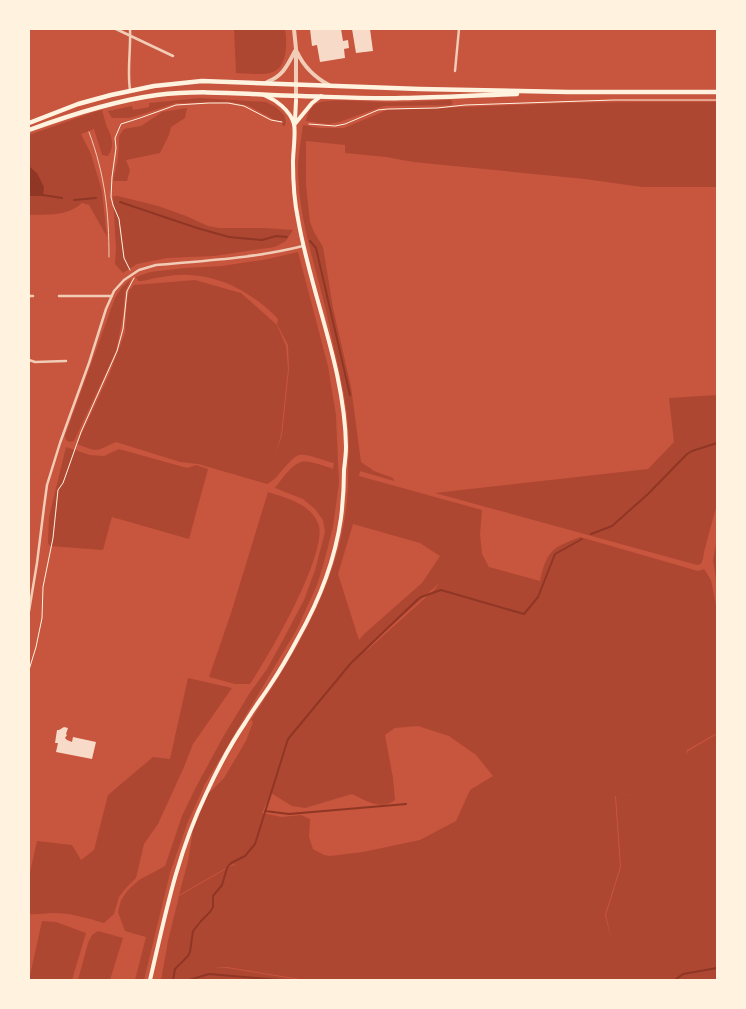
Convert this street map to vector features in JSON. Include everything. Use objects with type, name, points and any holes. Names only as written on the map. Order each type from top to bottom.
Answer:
[{"type":"main road","points":[[29,123],[87,101],[130,90],[202,81],[420,89],[568,92],[717,92]]},
{"type":"main road","points":[[29,130],[89,110],[131,99],[166,94],[202,92],[261,94],[296,98],[321,96],[402,98],[568,92]]},
{"type":"main road","points":[[150,980],[166,910],[187,836],[219,768],[244,723],[270,685],[309,617],[326,576],[341,520],[346,448],[343,405],[334,361],[303,246],[296,212],[293,180],[294,125],[278,103],[261,94]]},
{"type":"main road","points":[[294,125],[312,102],[321,96]]},
{"type":"main road","points":[[294,120],[296,98]]},
{"type":"street","points":[[116,29],[173,56]]},
{"type":"street","points":[[130,29],[130,90]]},
{"type":"street","points":[[294,29],[296,98]]},
{"type":"street","points":[[455,71],[459,29]]},
{"type":"street","points":[[265,83],[284,70],[296,50]]},
{"type":"street","points":[[296,50],[310,72],[332,86]]},
{"type":"street","points":[[294,120],[294,125]]},
{"type":"street","points":[[29,611],[47,486],[102,320],[112,296],[120,284],[132,273],[156,265],[244,257],[303,246]]},
{"type":"street","points":[[29,296],[34,296]]},
{"type":"street","points":[[59,296],[112,296]]},
{"type":"street","points":[[29,360],[35,362],[66,361]]},
{"type":"lane","points":[[90,132],[108,206],[109,258]]},
{"type":"path","points":[[309,124],[335,126],[346,124],[378,110],[394,108],[437,108],[465,105],[613,100],[717,100]]},
{"type":"path","points":[[29,670],[42,618],[43,587],[53,538],[58,490],[63,483],[81,432],[117,352],[123,329],[127,291],[134,279],[124,258],[119,218],[111,197],[117,131],[121,124],[176,105],[209,103],[236,104],[249,108],[271,120],[282,122]]},
{"type":"shaded area","points":[[234,29],[285,29],[284,59],[278,69],[264,74],[236,73]]},
{"type":"shaded area","points":[[200,98],[266,102],[276,107],[284,115],[285,126],[282,125],[282,122],[249,106],[232,102],[176,103],[129,118],[112,118],[108,111],[132,106],[133,110],[149,107],[149,103]]},
{"type":"shaded area","points":[[340,100],[398,102],[450,100],[453,102],[451,105],[384,106],[328,124],[306,121],[308,113],[313,106],[324,102]]},
{"type":"shaded area","points":[[717,102],[717,187],[642,187],[585,179],[413,162],[345,153],[345,145],[306,141],[306,185],[310,222],[323,247],[333,308],[351,387],[361,462],[374,471],[393,478],[394,481],[360,471],[359,476],[482,510],[480,534],[482,554],[489,567],[540,581],[548,556],[563,544],[580,537],[698,571],[704,569],[711,580],[717,610],[717,733],[687,750],[686,756],[688,751],[717,734],[717,980],[306,980],[227,967],[213,967],[300,980],[161,980],[179,896],[233,865],[237,866],[233,864],[179,895],[188,861],[193,830],[208,794],[224,778],[246,741],[253,722],[251,720],[288,661],[320,601],[332,569],[341,536],[347,502],[349,436],[343,389],[301,207],[298,171],[303,125],[320,128],[344,128],[387,110],[566,103]],"holes":[[[353,524],[420,543],[440,556],[422,583],[359,640],[338,574]],[[440,582],[435,589],[365,652],[373,642]],[[418,726],[449,736],[476,755],[493,776],[470,790],[456,821],[420,840],[363,852],[330,856],[313,849],[309,837],[310,819],[301,815],[282,817],[262,813],[271,793],[292,806],[305,808],[352,794],[379,805],[395,800],[385,735],[395,728]],[[653,791],[616,796],[621,867],[606,915],[612,941],[605,915],[620,867],[615,796]]]},
{"type":"shaded area","points":[[187,108],[185,118],[171,127],[160,153],[126,160],[130,170],[127,181],[113,181],[118,158],[119,136],[124,129],[141,126],[162,112]]},
{"type":"shaded area","points":[[102,110],[112,142],[112,149],[108,156],[102,155],[94,129],[81,134],[91,154],[102,191],[107,237],[89,205],[82,203],[63,213],[29,215],[29,196],[42,196],[37,173],[29,166],[29,135]]},
{"type":"shaded area","points":[[29,166],[37,173],[44,187],[43,196],[29,196]]},
{"type":"shaded area","points":[[113,196],[158,206],[208,226],[293,230],[286,241],[275,247],[214,256],[167,258],[137,264],[123,273],[115,264]]},
{"type":"shaded area","points":[[298,252],[328,366],[336,415],[339,483],[333,527],[317,585],[297,629],[205,784],[187,824],[170,873],[144,980],[135,980],[146,937],[125,931],[118,912],[121,900],[139,880],[165,866],[182,816],[195,789],[223,737],[267,669],[284,638],[304,600],[315,570],[325,532],[323,520],[315,509],[303,499],[275,488],[290,469],[301,462],[333,469],[334,463],[311,456],[299,455],[267,484],[198,464],[180,462],[116,442],[97,450],[77,444],[109,375],[125,333],[129,291],[134,285],[195,280],[241,293],[277,325],[286,346],[288,369],[281,435],[275,455],[282,435],[289,369],[288,345],[277,324],[278,319],[259,302],[238,288],[214,279],[183,275],[138,281],[136,277],[150,272],[222,266]]},
{"type":"shaded area","points":[[131,279],[125,292],[123,316],[116,351],[74,441],[69,442],[65,436],[115,298],[122,287]]},
{"type":"shaded area","points":[[717,395],[717,504],[701,564],[697,565],[435,493],[648,469],[674,442],[669,398]]},
{"type":"shaded area","points":[[66,447],[90,455],[104,456],[119,449],[187,468],[196,465],[208,469],[189,539],[112,517],[114,509],[103,550],[50,546],[48,543],[49,517]]},
{"type":"shaded area","points":[[268,492],[296,502],[309,511],[318,523],[319,537],[315,556],[306,580],[295,605],[269,652],[250,684],[235,684],[209,677],[231,613]]},
{"type":"shaded area","points":[[717,539],[717,586],[713,560]]},
{"type":"shaded area","points":[[188,678],[232,688],[193,744],[158,824],[144,844],[136,878],[119,897],[114,914],[104,923],[66,914],[29,914],[29,877],[37,841],[72,845],[81,860],[94,850],[108,795],[153,757],[170,759]]},
{"type":"shaded area","points":[[42,921],[56,922],[86,933],[72,980],[29,980]]},
{"type":"shaded area","points":[[98,931],[123,938],[110,980],[78,980],[88,943],[92,935]]},
{"type":"building","points":[[310,29],[341,29],[343,41],[348,40],[349,48],[344,49],[345,58],[320,62],[317,45],[312,46]]},
{"type":"building","points":[[352,29],[370,29],[373,51],[356,53]]},
{"type":"building","points":[[64,727],[68,728],[65,738],[67,740],[72,742],[73,737],[96,742],[92,759],[56,752],[58,743],[55,743],[57,730]]},
{"type":"waterway","points":[[43,195],[62,198]]},
{"type":"waterway","points":[[74,200],[96,198]]},
{"type":"waterway","points":[[120,202],[229,237],[262,240],[276,236],[287,237]]},
{"type":"waterway","points":[[310,241],[316,248],[350,395]]},
{"type":"waterway","points":[[591,534],[612,526],[648,494],[687,454],[717,443]]},
{"type":"waterway","points":[[173,980],[175,969],[190,952],[193,931],[213,907],[213,896],[222,885],[227,868],[231,863],[245,856],[255,844],[288,739],[351,663],[417,600],[441,590],[524,614],[538,597],[555,554],[582,539]]},
{"type":"waterway","points":[[265,811],[289,814],[406,804]]},
{"type":"waterway","points":[[675,980],[683,974],[717,968]]},
{"type":"waterway","points":[[189,980],[209,974],[280,980]]}]
